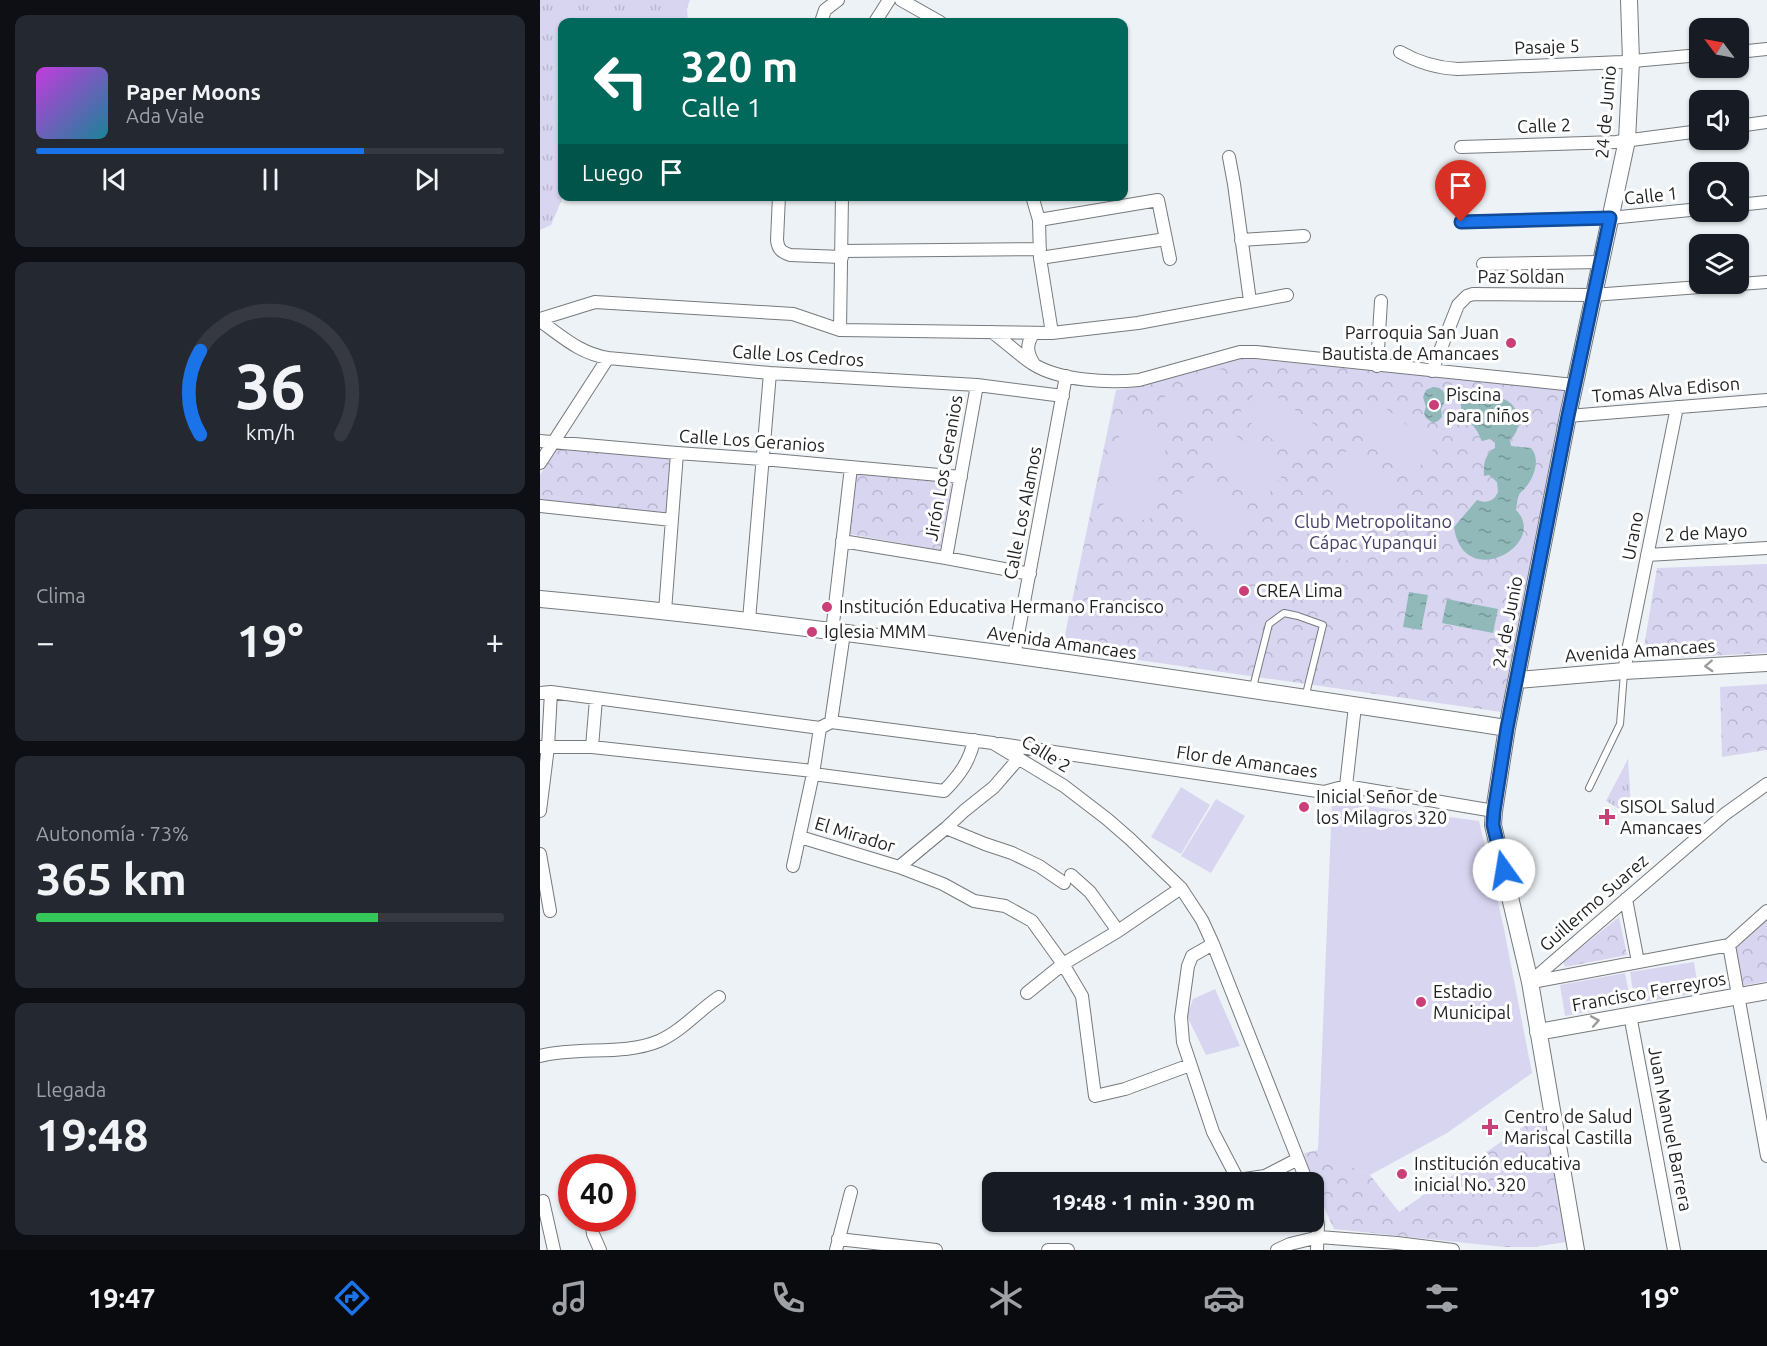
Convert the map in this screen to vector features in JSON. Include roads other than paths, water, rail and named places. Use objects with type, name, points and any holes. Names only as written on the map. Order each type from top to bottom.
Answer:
[{"type":"street","points":[[822,18],[825,10],[838,0]]},
{"type":"street","points":[[878,18],[889,0]]},
{"type":"street","points":[[901,0],[933,18]]},
{"type":"street","name":"24 de Junio","points":[[1576,1250],[1530,982],[1493,825],[1507,728],[1574,385],[1627,140],[1631,62],[1629,0]]},
{"type":"street","points":[[1749,51],[1767,49]]},
{"type":"street","name":"Pasaje 5","points":[[1400,52],[1416,61],[1440,68],[1631,62],[1689,56]]},
{"type":"street","points":[[1749,124],[1767,122]]},
{"type":"street","name":"Calle 2","points":[[1461,147],[1627,140],[1689,132]]},
{"type":"street","points":[[1229,157],[1250,301]]},
{"type":"street","points":[[1039,220],[1158,200],[1170,259]]},
{"type":"street","points":[[779,201],[778,247],[782,252],[790,255],[1040,253],[1166,239]]},
{"type":"street","points":[[840,330],[842,201]]},
{"type":"street","points":[[1033,201],[1039,220],[1040,253],[1052,333]]},
{"type":"street","points":[[1749,204],[1767,202]]},
{"type":"street","name":"Calle 1","points":[[1461,222],[1610,218],[1689,210]]},
{"type":"street","points":[[1241,240],[1304,236]]},
{"type":"street","points":[[1483,264],[1600,262]]},
{"type":"street","name":"Paz Soldan","points":[[1432,371],[1458,305],[1467,296],[1473,294],[1593,296],[1767,282]]},
{"type":"street","points":[[540,320],[595,302],[792,314],[840,330],[1033,334],[1138,323],[1287,295]]},
{"type":"street","points":[[1377,366],[1381,301]]},
{"type":"street","name":"Calle Los Cedros","points":[[540,320],[582,351],[608,358],[770,373],[977,385],[1063,396]]},
{"type":"street","points":[[991,332],[1034,365],[1050,373],[1111,381],[1139,380],[1240,352],[1256,352],[1574,385]]},
{"type":"street","points":[[1033,334],[1028,341],[1028,355],[1034,365]]},
{"type":"street","points":[[540,462],[546,442],[608,358]]},
{"type":"street","points":[[749,620],[770,373]]},
{"type":"street","name":"Calle Los Alamos","points":[[1014,656],[1066,376]]},
{"type":"street","name":"Jirón Los Geranios","points":[[946,558],[977,385]]},
{"type":"street","name":"Tomas Alva Edison","points":[[1568,416],[1767,399]]},
{"type":"street","name":"Urano","points":[[1624,671],[1677,407]]},
{"type":"street","name":"Calle Los Geranios","points":[[546,442],[961,477]]},
{"type":"street","points":[[665,610],[677,453]]},
{"type":"street","points":[[793,866],[813,772],[826,725],[838,632],[842,541],[851,467]]},
{"type":"street","points":[[540,506],[672,520]]},
{"type":"street","points":[[842,541],[1030,574]]},
{"type":"street","name":"2 de Mayo","points":[[1647,555],[1767,548]]},
{"type":"street","name":"Avenida Amancaes","points":[[540,599],[749,620],[1507,728]]},
{"type":"street","name":"Avenida Amancaes","points":[[1517,680],[1767,663]]},
{"type":"street","points":[[540,811],[546,693]]},
{"type":"street","name":"Calle 2","points":[[546,693],[993,743],[1064,786],[1107,819],[1158,864],[1181,888],[1198,914],[1214,944],[1303,1172]]},
{"type":"street","points":[[592,747],[596,699]]},
{"type":"street","points":[[1346,786],[1355,706]]},
{"type":"street","points":[[544,747],[592,747],[813,772],[944,791],[958,776],[972,752],[974,740]]},
{"type":"street","name":"Flor de Amancaes","points":[[993,743],[1324,792],[1346,786],[1494,811]]},
{"type":"street","points":[[899,867],[994,787],[1019,758]]},
{"type":"street","name":"Guillermo Suarez","points":[[1530,982],[1725,814],[1767,784]]},
{"type":"street","points":[[946,828],[1012,853],[1090,892],[1118,931]]},
{"type":"street","name":"El Mirador","points":[[800,837],[899,867],[943,884],[974,901],[1005,906],[1032,921],[1063,964],[1082,996],[1095,1096],[1125,1089],[1190,1065]]},
{"type":"street","points":[[540,854],[550,911]]},
{"type":"street","points":[[1027,993],[1063,964],[1118,931],[1181,888]]},
{"type":"street","points":[[1626,899],[1638,962]]},
{"type":"street","points":[[1530,982],[1729,945],[1767,911]]},
{"type":"street","points":[[1214,944],[1192,956],[1188,966],[1181,1017],[1183,1042],[1213,1132],[1238,1180],[1265,1176],[1298,1160]]},
{"type":"street","points":[[1729,945],[1767,1155]]},
{"type":"street","name":"Francisco Ferreyros","points":[[1538,1032],[1767,991]]},
{"type":"street","points":[[540,1056],[571,1050],[626,1049],[648,1045],[672,1034],[719,997]]},
{"type":"street","name":"Juan Manuel Barrera","points":[[1630,1015],[1674,1250]]},
{"type":"street","points":[[851,1192],[837,1244],[936,1250]]},
{"type":"street","points":[[543,1201],[554,1250]]},
{"type":"street","points":[[593,1232],[600,1250]]},
{"type":"street","points":[[1277,1250],[1290,1244],[1397,1243],[1453,1250]]},
{"type":"street","points":[[1048,1250],[1068,1250]]},
{"type":"lane","points":[[1252,690],[1269,624],[1284,613],[1323,625],[1304,698]]},
{"type":"lane","points":[[1589,788],[1620,723],[1624,671]]},
{"type":"water","name":"Piscina para niños","points":[[1433,387],[1442,390],[1446,399],[1441,409],[1442,417],[1433,423],[1426,418],[1424,413],[1426,407],[1423,397],[1426,390]]},
{"type":"water","points":[[1472,389],[1501,398],[1515,408],[1518,422],[1517,430],[1510,440],[1511,446],[1531,448],[1536,457],[1533,474],[1517,500],[1516,510],[1523,523],[1522,536],[1514,548],[1501,556],[1487,560],[1472,557],[1461,547],[1454,527],[1477,500],[1490,501],[1498,492],[1497,482],[1489,475],[1484,476],[1485,460],[1495,448],[1495,443],[1490,439],[1482,441],[1461,409],[1463,397]]},
{"type":"water","points":[[1409,592],[1428,595],[1421,630],[1403,627]]},
{"type":"water","points":[[1447,599],[1498,609],[1493,633],[1442,623]]},
{"type":"place","name":"Parroquia San Juan Bautista de Amancaes","points":[[1511,343]]},
{"type":"place","name":"Piscina para niños","points":[[1434,405]]},
{"type":"place","name":"CREA Lima","points":[[1244,591]]},
{"type":"place","name":"Institución Educativa Hermano Francisco","points":[[827,607]]},
{"type":"place","name":"Iglesia MMM","points":[[812,632]]},
{"type":"place","name":"Inicial Señor de los Milagros 320","points":[[1304,807]]},
{"type":"place","name":"SISOL Salud Amancaes","points":[[1607,817]]},
{"type":"place","name":"Estadio Municipal","points":[[1421,1002]]},
{"type":"place","name":"Centro de Salud Mariscal Castilla","points":[[1490,1127]]},
{"type":"place","name":"Institución educativa inicial No. 320","points":[[1402,1174]]},
{"type":"park label","name":"Club Metropolitano Cápac Yupanqui","points":[[1373,532]]}]
